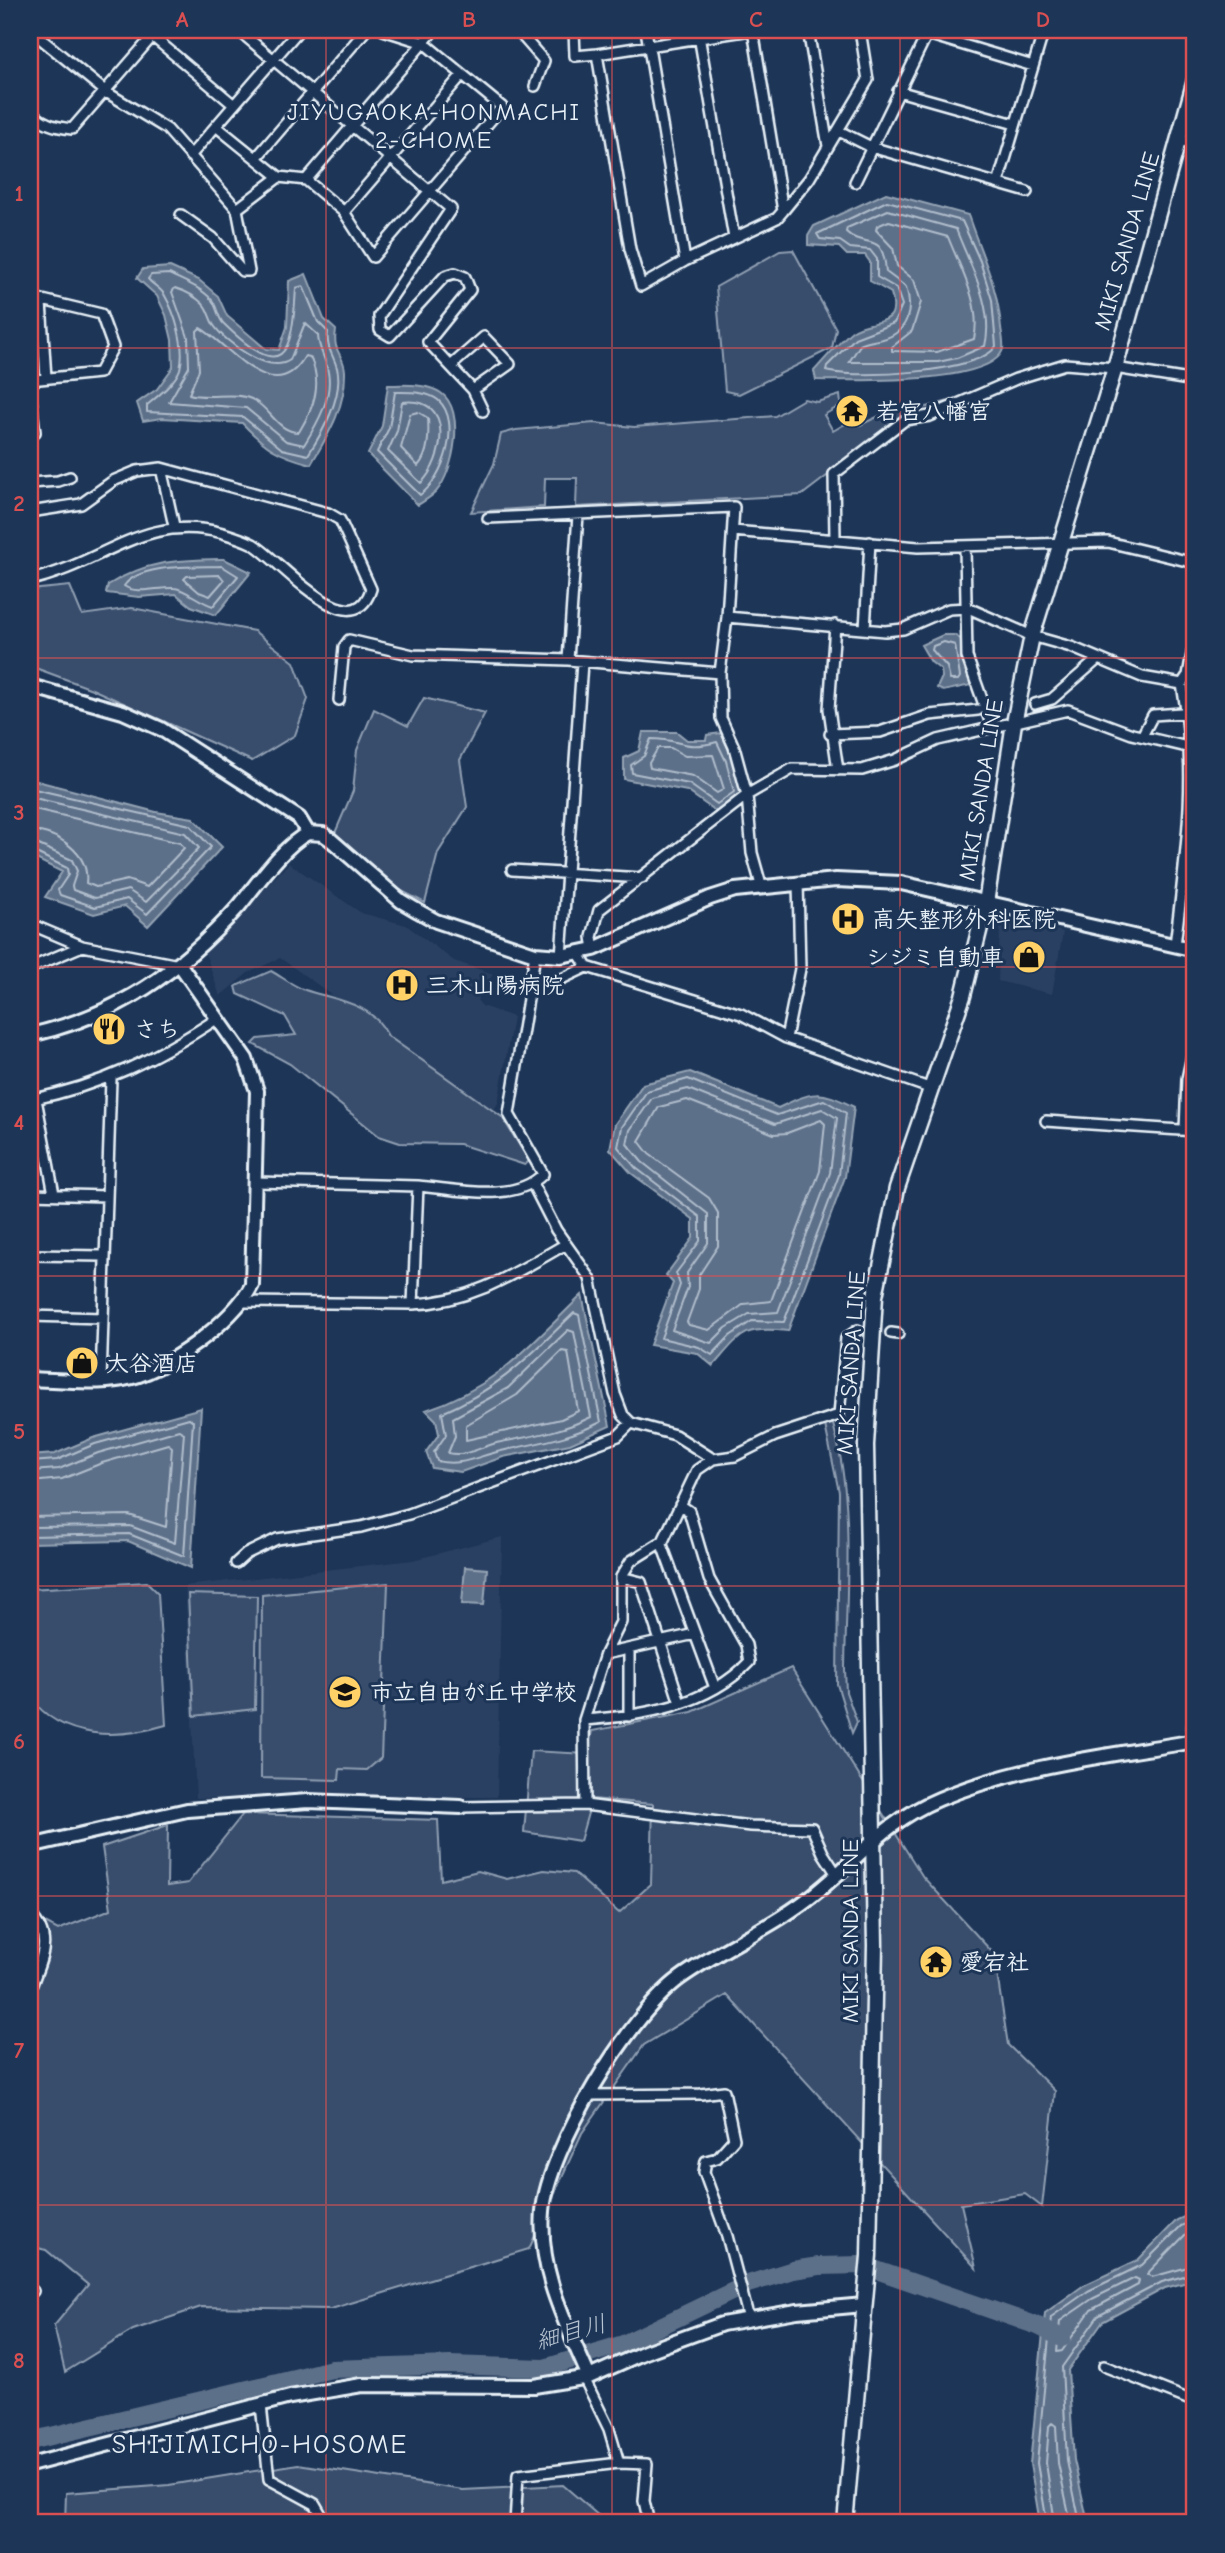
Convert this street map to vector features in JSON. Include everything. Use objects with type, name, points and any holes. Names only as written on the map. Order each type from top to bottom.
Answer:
[{"type":"main road","name":"MIKI SANDA LINE","points":[[845,2523],[869,2256],[875,1945],[866,1445],[875,1296],[897,1188],[963,996],[986,902],[1014,723],[1032,636],[1115,368],[1195,80]]},
{"type":"street","points":[[238,30],[451,209],[379,316],[380,330],[390,336],[445,276],[455,273],[465,277],[470,290],[428,342],[436,354],[452,365],[473,390],[484,411]]},
{"type":"street","points":[[190,156],[299,30]]},
{"type":"street","points":[[257,157],[366,30]]},
{"type":"street","points":[[216,126],[279,177],[306,180],[344,212],[373,257],[502,107],[424,43],[383,30]]},
{"type":"street","points":[[306,180],[434,30]]},
{"type":"street","points":[[519,30],[544,61],[535,86]]},
{"type":"street","points":[[575,30],[575,56],[699,34],[752,30],[783,211]]},
{"type":"street","points":[[646,30],[685,261]]},
{"type":"street","points":[[808,30],[828,146]]},
{"type":"street","points":[[597,54],[630,249],[641,286],[685,261],[777,218],[783,211],[809,179],[868,80],[860,30]]},
{"type":"street","points":[[998,183],[1044,30]]},
{"type":"street","points":[[30,110],[37,119],[51,126],[72,129],[106,92],[152,32],[234,106]]},
{"type":"street","points":[[855,182],[928,32],[1033,66]]},
{"type":"street","points":[[699,34],[734,238]]},
{"type":"street","points":[[35,35],[106,92],[167,129],[237,209],[249,271],[242,271],[213,238],[181,215]]},
{"type":"street","points":[[344,212],[462,75]]},
{"type":"street","points":[[898,92],[1016,124]]},
{"type":"street","points":[[839,131],[871,147],[1027,192]]},
{"type":"street","points":[[1178,141],[1195,142]]},
{"type":"street","points":[[237,209],[279,177]]},
{"type":"street","points":[[30,297],[41,302],[101,314],[113,347],[99,373],[30,380]]},
{"type":"street","points":[[41,302],[46,378]]},
{"type":"street","points":[[30,327],[41,327]]},
{"type":"street","points":[[452,365],[484,337],[510,364],[473,390]]},
{"type":"street","points":[[835,538],[834,474],[905,420],[930,416],[1016,379],[1065,364],[1115,368],[1195,381]]},
{"type":"street","points":[[30,391],[35,432],[30,434]]},
{"type":"street","points":[[30,512],[81,504],[113,481],[137,471],[161,468],[328,513],[340,520],[370,589],[366,602],[356,609],[344,611],[314,594],[253,544],[222,533],[174,526],[151,531],[55,574],[30,580]]},
{"type":"street","points":[[161,468],[174,526]]},
{"type":"street","points":[[30,483],[70,477]]},
{"type":"street","points":[[488,518],[734,508],[727,617],[720,673],[721,718],[734,747],[747,795],[752,853],[761,885]]},
{"type":"street","points":[[568,660],[578,515]]},
{"type":"street","points":[[733,531],[918,547],[1108,542],[1195,563]]},
{"type":"street","points":[[865,629],[870,541]]},
{"type":"street","points":[[965,546],[967,657],[992,727]]},
{"type":"street","points":[[727,617],[886,631],[903,629],[949,609],[968,608],[1032,636],[1071,647],[1142,677],[1182,684]]},
{"type":"street","points":[[835,625],[830,734],[838,757],[838,770]]},
{"type":"street","points":[[339,700],[344,648],[349,640],[413,655],[568,660],[720,673]]},
{"type":"street","points":[[1182,684],[1188,675],[1195,641]]},
{"type":"street","points":[[1035,704],[1052,699],[1098,659]]},
{"type":"street","points":[[561,956],[582,663]]},
{"type":"street","points":[[1175,945],[1193,774],[1187,747],[1191,712],[1182,684]]},
{"type":"street","points":[[30,686],[123,712],[161,729],[299,818],[308,832],[330,839],[401,901],[418,912],[535,954],[579,954],[710,898],[761,885],[836,880],[901,883],[1195,950]]},
{"type":"street","points":[[830,734],[880,732],[930,715],[978,710]]},
{"type":"street","points":[[594,949],[592,937],[599,911],[747,795],[792,769],[862,770],[938,740],[1068,710],[1142,736],[1187,747]]},
{"type":"street","points":[[1142,736],[1153,715],[1191,712]]},
{"type":"street","points":[[30,1035],[62,1028],[117,1007],[180,965],[230,915],[295,842],[308,832]]},
{"type":"street","points":[[512,870],[642,878]]},
{"type":"street","points":[[786,1038],[800,969],[798,882]]},
{"type":"street","points":[[30,924],[82,946],[180,965],[246,1059],[257,1091],[252,1285],[243,1302],[200,1338],[159,1367],[124,1379],[30,1380]]},
{"type":"street","points":[[30,968],[82,946]]},
{"type":"street","points":[[256,1182],[418,1186],[508,1192],[533,1185],[543,1174],[509,1114],[535,954]]},
{"type":"street","points":[[579,954],[587,967],[741,1014],[786,1038],[932,1089]]},
{"type":"street","points":[[530,987],[551,985],[587,967]]},
{"type":"street","points":[[54,1194],[33,1100],[111,1079],[172,1048],[218,1018]]},
{"type":"street","points":[[1046,1122],[1190,1131],[1187,1079],[1195,1042]]},
{"type":"street","points":[[101,1380],[111,1079]]},
{"type":"street","points":[[533,1185],[566,1244],[590,1278],[615,1394],[623,1415],[631,1423],[675,1435],[713,1459]]},
{"type":"street","points":[[413,1304],[418,1186]]},
{"type":"street","points":[[30,1194],[107,1196]]},
{"type":"street","points":[[243,1302],[432,1303],[477,1293],[566,1244]]},
{"type":"street","points":[[30,1255],[105,1256]]},
{"type":"street","points":[[30,1316],[103,1318]]},
{"type":"street","points":[[585,1805],[583,1720],[605,1654],[621,1622],[621,1577],[631,1561],[661,1542],[696,1470],[713,1459],[735,1455],[775,1436],[839,1415],[846,1338],[858,1330]]},
{"type":"street","points":[[236,1563],[246,1553],[277,1539],[361,1527],[409,1514],[618,1436],[631,1423]]},
{"type":"street","points":[[583,1720],[629,1716],[680,1703],[715,1688],[738,1674],[749,1662],[746,1645],[709,1580],[689,1511],[680,1506]]},
{"type":"street","points":[[661,1542],[715,1688]]},
{"type":"street","points":[[621,1577],[641,1582],[680,1703]]},
{"type":"street","points":[[605,1654],[695,1634]]},
{"type":"street","points":[[629,1650],[629,1716]]},
{"type":"street","points":[[619,2463],[610,2429],[551,2289],[542,2253],[543,2209],[555,2166],[588,2095],[639,2019],[678,1980],[818,1892],[901,1817],[940,1799],[1003,1776],[1072,1760],[1194,1742],[1195,1680]]},
{"type":"street","points":[[30,1846],[187,1810],[308,1801],[461,1807],[585,1805],[750,1826],[812,1828],[836,1873]]},
{"type":"street","points":[[30,1914],[40,1924],[46,1941],[30,1990]]},
{"type":"street","points":[[588,2095],[701,2094],[723,2091],[734,2138],[717,2158],[706,2161],[704,2172],[741,2283],[749,2319]]},
{"type":"street","points":[[30,2465],[261,2405],[362,2385],[534,2386],[586,2373],[722,2324],[865,2299]]},
{"type":"street","points":[[1104,2367],[1195,2402]]},
{"type":"street","points":[[261,2405],[269,2479],[315,2504],[326,2523]]},
{"type":"street","points":[[515,2523],[518,2475],[619,2463],[647,2464],[644,2501],[649,2523]]},
{"type":"shaded area","points":[[793,250],[836,329],[832,348],[739,394],[725,391],[716,287],[780,251]]},
{"type":"shaded area","points":[[840,395],[841,405],[824,415],[833,431],[852,420],[860,425],[905,404],[927,407],[945,402],[938,411],[908,414],[802,495],[576,507],[577,478],[545,478],[544,507],[471,512],[494,464],[501,434],[516,430],[594,423],[634,427],[775,416],[804,399],[817,402]]},
{"type":"shaded area","points":[[70,586],[82,615],[132,608],[254,631],[294,662],[308,699],[295,735],[252,761],[92,689],[30,666],[30,590]]},
{"type":"shaded area","points":[[424,698],[485,713],[460,760],[467,807],[438,853],[425,903],[396,888],[335,833],[353,791],[357,750],[374,709],[408,726]]},
{"type":"shaded area","name":"三木山陽病院","points":[[289,863],[361,913],[406,925],[454,961],[493,974],[477,1000],[482,1006],[513,1017],[498,1103],[494,1110],[280,958],[248,973],[220,996],[205,952]]},
{"type":"shaded area","name":"シジミ自動車","points":[[1012,920],[1063,932],[1052,994],[998,981],[1000,928]]},
{"type":"shaded area","points":[[271,971],[301,988],[363,1009],[381,1025],[388,1036],[502,1117],[529,1161],[525,1165],[459,1144],[400,1143],[379,1136],[290,1064],[253,1044],[258,1039],[296,1035],[285,1016],[238,994],[236,986]]},
{"type":"shaded area","points":[[833,1424],[840,1454],[847,1515],[845,1669],[846,1692],[857,1722],[852,1733],[837,1684],[839,1492],[825,1425]]},
{"type":"shaded area","name":"市立自由が丘中学校","points":[[502,1537],[497,1797],[196,1798],[185,1586],[413,1560]]},
{"type":"shaded area","points":[[147,1582],[158,1593],[166,1725],[111,1734],[92,1733],[58,1722],[30,1697],[30,1589]]},
{"type":"shaded area","points":[[388,1583],[381,1758],[367,1770],[340,1769],[339,1780],[261,1778],[262,1595]]},
{"type":"shaded area","points":[[188,1594],[257,1596],[255,1709],[194,1716]]},
{"type":"shaded area","points":[[791,1668],[923,1877],[994,1954],[1008,2045],[1055,2091],[1042,2207],[1025,2194],[961,2204],[976,2268],[727,1995],[644,2045],[582,2133],[529,2249],[331,2309],[201,2307],[133,2330],[65,2372],[54,2326],[88,2285],[46,2250],[30,2246],[30,1915],[58,1930],[111,1909],[102,1847],[168,1825],[167,1886],[188,1883],[243,1814],[438,1820],[441,1880],[478,1871],[507,1879],[544,1870],[574,1873],[619,1913],[651,1884],[653,1804],[592,1799],[580,1841],[524,1832],[531,1751],[587,1754],[592,1731],[692,1712]]},
{"type":"shaded area","points":[[298,2464],[463,2490],[563,2485],[607,2523],[65,2523],[66,2493],[169,2485]]},
{"type":"water","points":[[886,193],[968,215],[996,298],[1003,349],[993,361],[974,369],[947,375],[886,380],[816,380],[814,371],[843,339],[860,327],[889,318],[893,305],[891,293],[870,281],[870,262],[865,255],[847,255],[839,247],[808,245],[808,236],[814,226]]},
{"type":"water","points":[[170,267],[199,280],[218,296],[227,316],[266,349],[279,350],[287,327],[289,281],[306,274],[324,319],[336,330],[337,349],[345,371],[339,409],[311,464],[273,449],[242,423],[162,418],[143,421],[137,403],[157,389],[173,367],[172,340],[166,315],[157,296],[137,278],[143,269]]},
{"type":"water","points":[[388,385],[415,385],[435,390],[449,401],[453,413],[455,441],[448,470],[436,492],[418,505],[368,454],[382,426]]},
{"type":"water","points":[[224,559],[251,572],[216,615],[191,606],[176,594],[139,597],[106,593],[108,585],[150,566],[178,561]]},
{"type":"water","points":[[943,635],[954,635],[962,640],[962,659],[971,685],[943,691],[937,688],[942,677],[941,670],[931,662],[921,645]]},
{"type":"water","points":[[643,732],[677,732],[687,740],[706,740],[707,735],[721,733],[733,759],[741,796],[718,813],[687,791],[624,779],[624,758],[639,751]]},
{"type":"water","points":[[33,780],[156,812],[193,818],[222,847],[148,926],[125,906],[94,914],[45,897],[62,872],[30,856],[30,799],[33,798]]},
{"type":"water","points":[[690,1072],[778,1108],[816,1094],[832,1097],[854,1107],[845,1177],[788,1331],[761,1330],[744,1334],[713,1366],[697,1353],[650,1345],[673,1283],[666,1275],[693,1238],[693,1219],[631,1173],[610,1149],[615,1124],[643,1084]]},
{"type":"water","points":[[582,1295],[610,1426],[570,1444],[503,1457],[461,1472],[432,1468],[426,1452],[439,1434],[436,1420],[426,1410],[493,1377]]},
{"type":"water","points":[[201,1408],[191,1568],[128,1541],[30,1543],[30,1456],[55,1454],[93,1438]]},
{"type":"water","points":[[465,1567],[487,1569],[484,1605],[462,1604]]},
{"type":"water","points":[[1195,2212],[1195,2280],[1165,2288],[1102,2322],[1068,2370],[1074,2460],[1088,2523],[1040,2523],[1030,2464],[1045,2313],[1084,2285],[1138,2260],[1177,2220]]},
{"type":"waterway","name":"細目川","points":[[30,2441],[332,2369],[450,2365],[544,2368],[623,2344],[748,2284],[793,2270],[819,2266],[862,2265],[1038,2326],[1062,2338]]},
{"type":"tunnel","points":[[981,710],[1035,704]]},
{"type":"tunnel","points":[[858,1330],[891,1333]]},
{"type":"place","name":"若宮八幡宮","points":[[852,411]]},
{"type":"place","name":"高矢整形外科医院","points":[[848,919]]},
{"type":"place","name":"シジミ自動車","points":[[1029,957]]},
{"type":"place","name":"三木山陽病院","points":[[402,985]]},
{"type":"place","name":"さち","points":[[109,1029]]},
{"type":"place","name":"大谷酒店","points":[[82,1363]]},
{"type":"place","name":"市立自由が丘中学校","points":[[345,1692]]},
{"type":"place","name":"愛宕社","points":[[936,1962]]},
{"type":"district","name":"JIYUGAOKA-HONMACHI 2-CHOME","points":[[434,126]]},
{"type":"district","name":"SHIJIMICHO-HOSOME","points":[[260,2445]]}]
